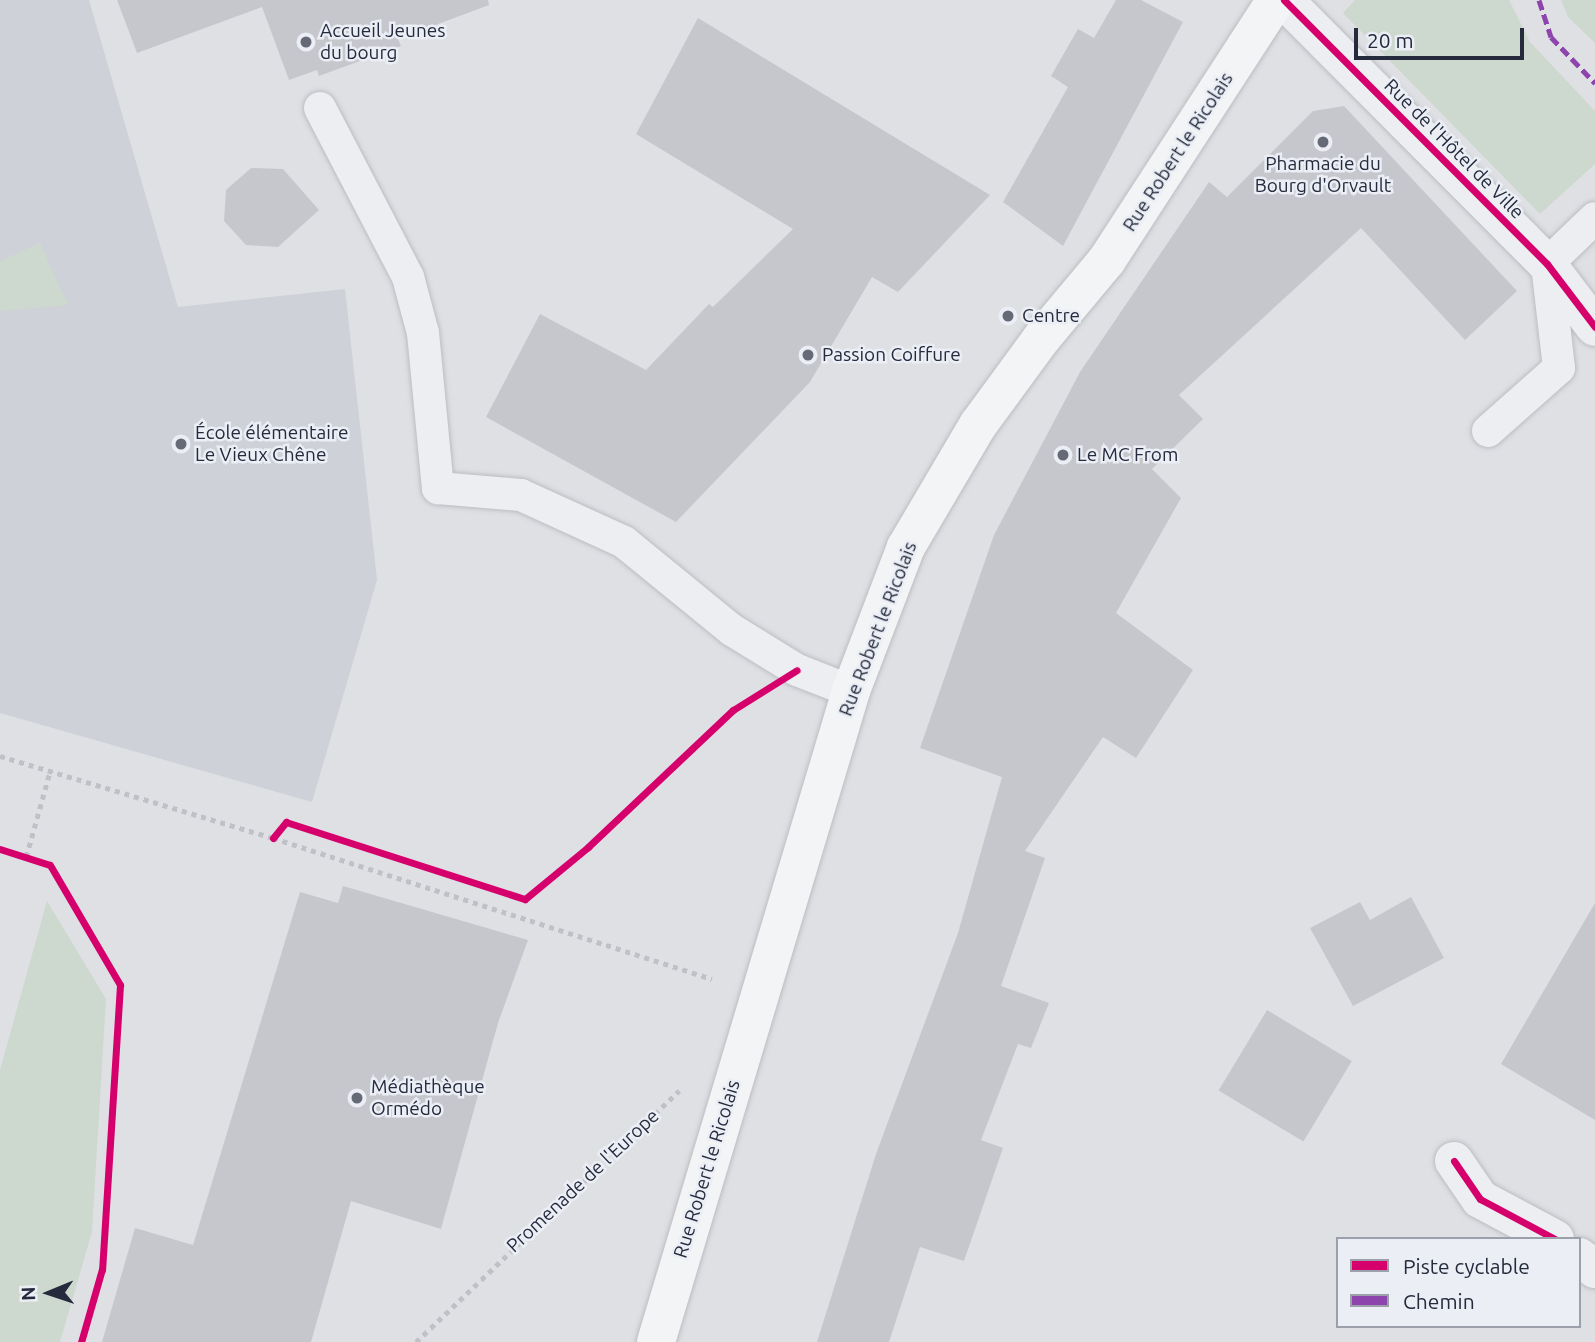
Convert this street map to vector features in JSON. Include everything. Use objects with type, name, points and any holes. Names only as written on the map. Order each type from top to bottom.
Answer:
[{"type":"main road","name":"Rue Robert le Ricolais","points":[[656,1342],[851,691],[906,547],[978,425],[1041,340],[1107,260],[1276,0]]},
{"type":"street","name":"Rue de l'Hôtel de Ville","points":[[1284,0],[1546,264],[1595,327]]},
{"type":"street","points":[[1454,1161],[1480,1199],[1551,1237]]},
{"type":"lane","points":[[320,108],[408,277],[423,333],[438,488],[521,495],[624,542],[732,630],[797,670],[851,691]]},
{"type":"lane","points":[[1488,431],[1559,368],[1546,264],[1595,218]]},
{"type":"path","points":[[0,756],[760,994]]},
{"type":"path","points":[[26,857],[51,771]]},
{"type":"shaded area","name":"École élémentaire Le Vieux Chêne","points":[[0,0],[89,0],[178,307],[345,289],[377,580],[312,802],[0,713]]},
{"type":"shaded area","points":[[1355,0],[1509,0],[1530,42],[1595,111],[1595,164],[1540,214],[1343,13]]},
{"type":"shaded area","points":[[1561,0],[1595,0],[1595,43],[1568,17]]},
{"type":"shaded area","points":[[40,243],[68,305],[0,311],[0,261]]},
{"type":"shaded area","points":[[47,901],[106,999],[92,1232],[60,1342],[0,1342],[0,1070]]},
{"type":"building","name":"Accueil Jeunes du bourg","points":[[117,0],[488,0],[489,5],[398,39],[401,46],[319,76],[317,70],[289,80],[262,7],[137,53]]},
{"type":"building","points":[[1116,0],[1141,0],[1183,22],[1063,246],[1003,202],[1068,87],[1051,76],[1078,29],[1094,38]]},
{"type":"building","points":[[698,18],[990,195],[898,292],[872,277],[810,382],[676,522],[486,417],[540,314],[646,370],[709,304],[713,307],[793,229],[636,134]]},
{"type":"building","points":[[1344,106],[1517,291],[1465,340],[1361,228],[1179,395],[1203,419],[1152,469],[1181,498],[1116,613],[1193,670],[1136,758],[1103,737],[1025,851],[1045,858],[1001,986],[1049,1003],[1031,1048],[1018,1044],[981,1140],[1003,1148],[964,1261],[920,1247],[889,1342],[817,1342],[876,1154],[958,933],[1002,777],[920,748],[994,535],[1080,372],[1209,182],[1227,197],[1313,111]]},
{"type":"building","points":[[251,168],[283,169],[319,210],[278,247],[246,245],[224,221],[226,190]]},
{"type":"building","name":"Médiathèque Ormédo","points":[[343,886],[528,940],[498,1023],[441,1229],[351,1201],[311,1342],[102,1342],[135,1228],[193,1245],[300,892],[338,903]]},
{"type":"building","points":[[1411,897],[1444,958],[1353,1006],[1310,928],[1360,902],[1370,920]]},
{"type":"building","points":[[1595,903],[1595,1120],[1501,1064]]},
{"type":"building","points":[[1267,1010],[1352,1061],[1303,1142],[1219,1091]]},
{"type":"marked path","points":[[1539,0],[1551,37],[1595,83]]},
{"type":"cycle path","points":[[1284,0],[1547,264],[1595,327]]},
{"type":"cycle path","points":[[273,838],[286,822],[525,899],[588,847],[733,710],[797,670]]},
{"type":"cycle path","points":[[0,849],[50,865],[120,985],[102,1269],[81,1342]]},
{"type":"cycle path","points":[[1454,1161],[1480,1199],[1551,1237]]},
{"type":"place","name":"Accueil Jeunes du bourg","points":[[306,42]]},
{"type":"place","name":"Pharmacie du Bourg d'Orvault","points":[[1323,142]]},
{"type":"place","name":"Centre","points":[[1008,316]]},
{"type":"place","name":"Passion Coiffure","points":[[808,355]]},
{"type":"place","name":"École élémentaire Le Vieux Chêne","points":[[181,444]]},
{"type":"place","name":"Le MC From","points":[[1063,455]]},
{"type":"place","name":"Médiathèque Ormédo","points":[[357,1098]]}]
